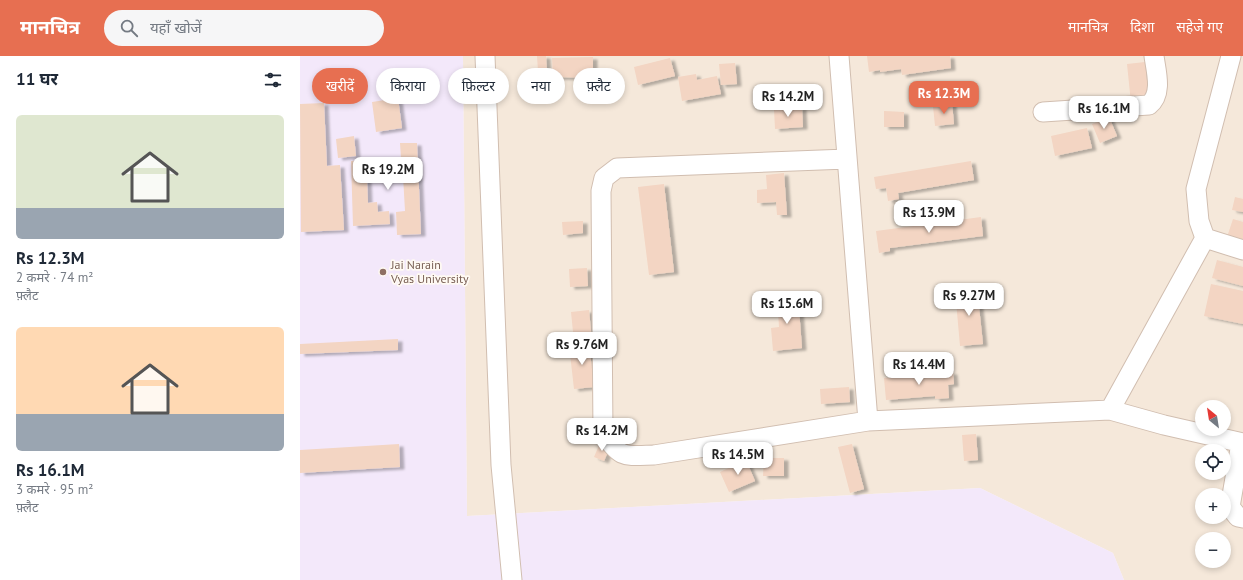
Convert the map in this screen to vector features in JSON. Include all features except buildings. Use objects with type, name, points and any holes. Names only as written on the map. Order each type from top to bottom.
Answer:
[{"type":"street","points":[[485,56],[501,465],[512,580]]},
{"type":"street","points":[[839,56],[868,421]]},
{"type":"street","points":[[1043,112],[1150,105],[1155,101],[1158,92],[1154,56]]},
{"type":"street","points":[[1205,238],[1198,221],[1196,189],[1231,56]]},
{"type":"street","points":[[847,159],[617,168],[604,178],[600,191],[603,432],[613,448],[626,456],[654,455],[868,421],[1110,410],[1164,425],[1242,443],[1230,507],[1238,517],[1243,518]]},
{"type":"street","points":[[1205,238],[1243,250]]},
{"type":"street","points":[[1110,410],[1205,238]]},
{"type":"shaded area","name":"Jai Narain Vyas University","points":[[300,56],[463,56],[463,68],[448,68],[448,104],[463,104],[467,516],[980,488],[1113,553],[1124,580],[300,580]]},
{"type":"shaded area","points":[[463,56],[1243,56],[1243,580],[1124,580],[1113,553],[980,488],[467,516],[463,104],[509,104],[509,68],[463,68]]},
{"type":"place","name":"Jai Narain Vyas University","points":[[383,272]]}]
